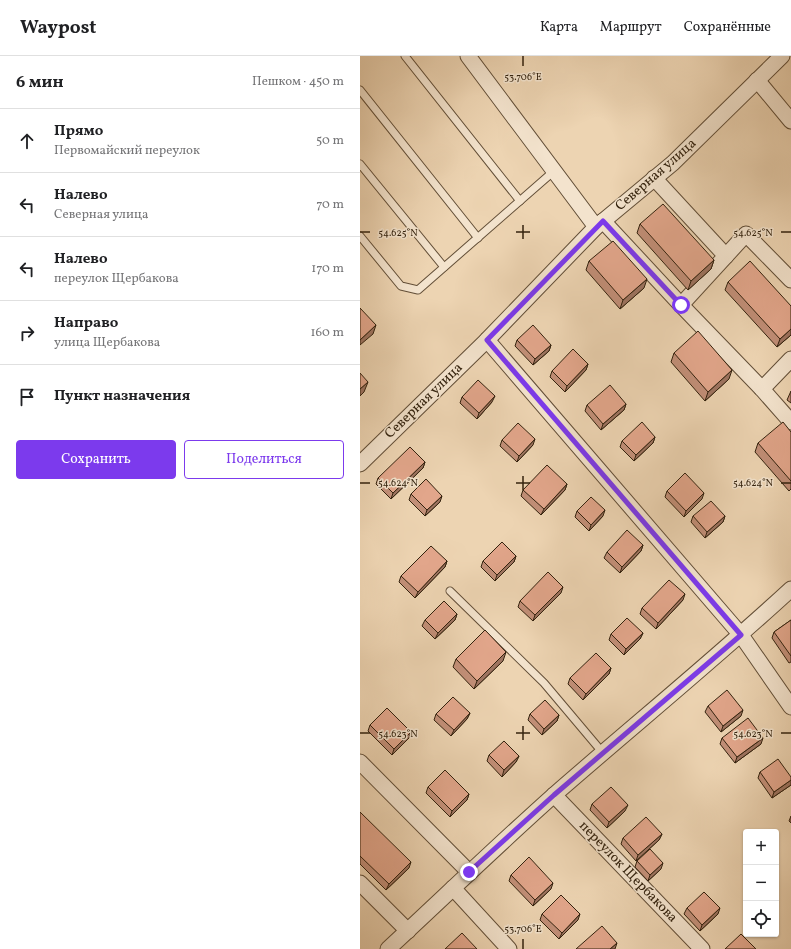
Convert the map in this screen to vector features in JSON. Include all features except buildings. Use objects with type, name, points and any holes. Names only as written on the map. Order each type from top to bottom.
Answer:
[{"type":"street","points":[[468,56],[554,171],[600,224],[681,305],[762,389],[791,422]]},
{"type":"street","name":"Северная улица","points":[[360,464],[487,340],[600,224],[673,163],[782,56]]},
{"type":"street","points":[[757,80],[791,121]]},
{"type":"street","points":[[654,178],[726,256]]},
{"type":"street","points":[[681,305],[746,234],[791,280]]},
{"type":"street","points":[[487,340],[741,635],[791,707]]},
{"type":"street","points":[[762,389],[791,359]]},
{"type":"street","points":[[388,949],[469,872],[554,795],[741,635],[791,589]]},
{"type":"street","points":[[360,762],[469,872]]},
{"type":"street","name":"переулок Щербакова","points":[[554,795],[702,949]]},
{"type":"street","points":[[360,883],[408,931]]},
{"type":"street","points":[[453,888],[509,949]]},
{"type":"lane","points":[[405,56],[520,201]]},
{"type":"lane","points":[[360,90],[478,238]]},
{"type":"lane","points":[[360,164],[444,267]]},
{"type":"lane","points":[[360,236],[401,286],[418,290],[554,171]]},
{"type":"lane","points":[[450,591],[544,683],[604,753]]},
{"type":"route","points":[[469,872],[554,795],[741,635],[487,340],[603,221],[681,305]]}]
